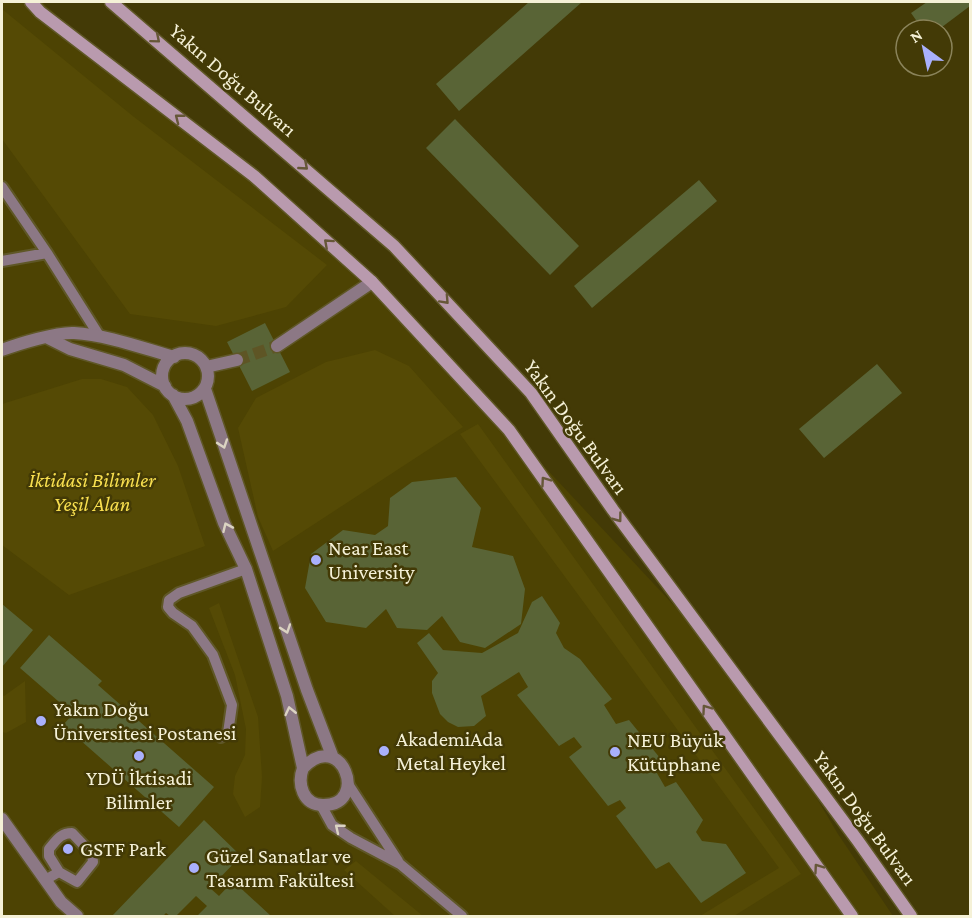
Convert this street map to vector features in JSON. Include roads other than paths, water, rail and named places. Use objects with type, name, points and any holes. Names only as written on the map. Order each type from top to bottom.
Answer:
[{"type":"main road","points":[[31,2],[40,12],[254,176],[372,282],[509,430],[852,916]]},
{"type":"main road","name":"Yakın Doğu Bulvarı","points":[[111,2],[394,246],[531,393],[613,510],[837,812],[911,916]]},
{"type":"street","points":[[277,346],[372,282]]},
{"type":"street","points":[[2,350],[20,343],[72,333],[100,337],[174,357]]},
{"type":"street","points":[[48,338],[70,349],[124,365],[179,398],[193,398],[205,389]]},
{"type":"street","points":[[303,768],[287,696],[246,569],[225,523],[187,421],[169,391],[163,373],[164,367],[174,357],[188,353],[202,360],[206,367],[208,374],[205,389],[307,690],[333,758]]},
{"type":"street","points":[[206,367],[237,360]]},
{"type":"street","points":[[320,756],[333,758],[345,767],[348,784],[342,798],[334,804],[321,805],[308,800],[300,787],[299,777],[303,768],[309,761],[320,756]]},
{"type":"street","points":[[2,819],[62,902],[77,916]]},
{"type":"street","points":[[62,902],[66,916]]},
{"type":"lane","points":[[2,187],[100,337]]},
{"type":"lane","points":[[2,261],[47,253]]},
{"type":"lane","points":[[221,737],[228,733],[232,705],[213,655],[192,626],[173,613],[168,606],[170,600],[179,593],[246,569]]},
{"type":"lane","points":[[348,784],[400,864]]},
{"type":"lane","points":[[321,805],[333,825],[351,838],[400,864],[462,916]]},
{"type":"lane","points":[[72,833],[92,854],[93,862],[77,882],[59,872],[49,856],[49,849],[60,836],[72,833]]},
{"type":"lane","points":[[45,880],[59,872]]},
{"type":"tunnel","points":[[237,360],[277,346]]},
{"type":"place","name":"Near East University","points":[[316,560]]},
{"type":"place","name":"Yakın Doğu Üniversitesi Postanesi","points":[[41,721]]},
{"type":"place","name":"AkademiAda Metal Heykel","points":[[384,751]]},
{"type":"place","name":"NEU Büyük Kütüphane","points":[[615,752]]},
{"type":"place","name":"YDÜ İktisadi Bilimler","points":[[139,756]]},
{"type":"place","name":"GSTF Park","points":[[68,849]]},
{"type":"place","name":"Güzel Sanatlar ve Tasarım Fakültesi","points":[[194,868]]},
{"type":"park label","name":"İktidasi Bilimler Yeşil Alan","points":[[92,492]]}]
